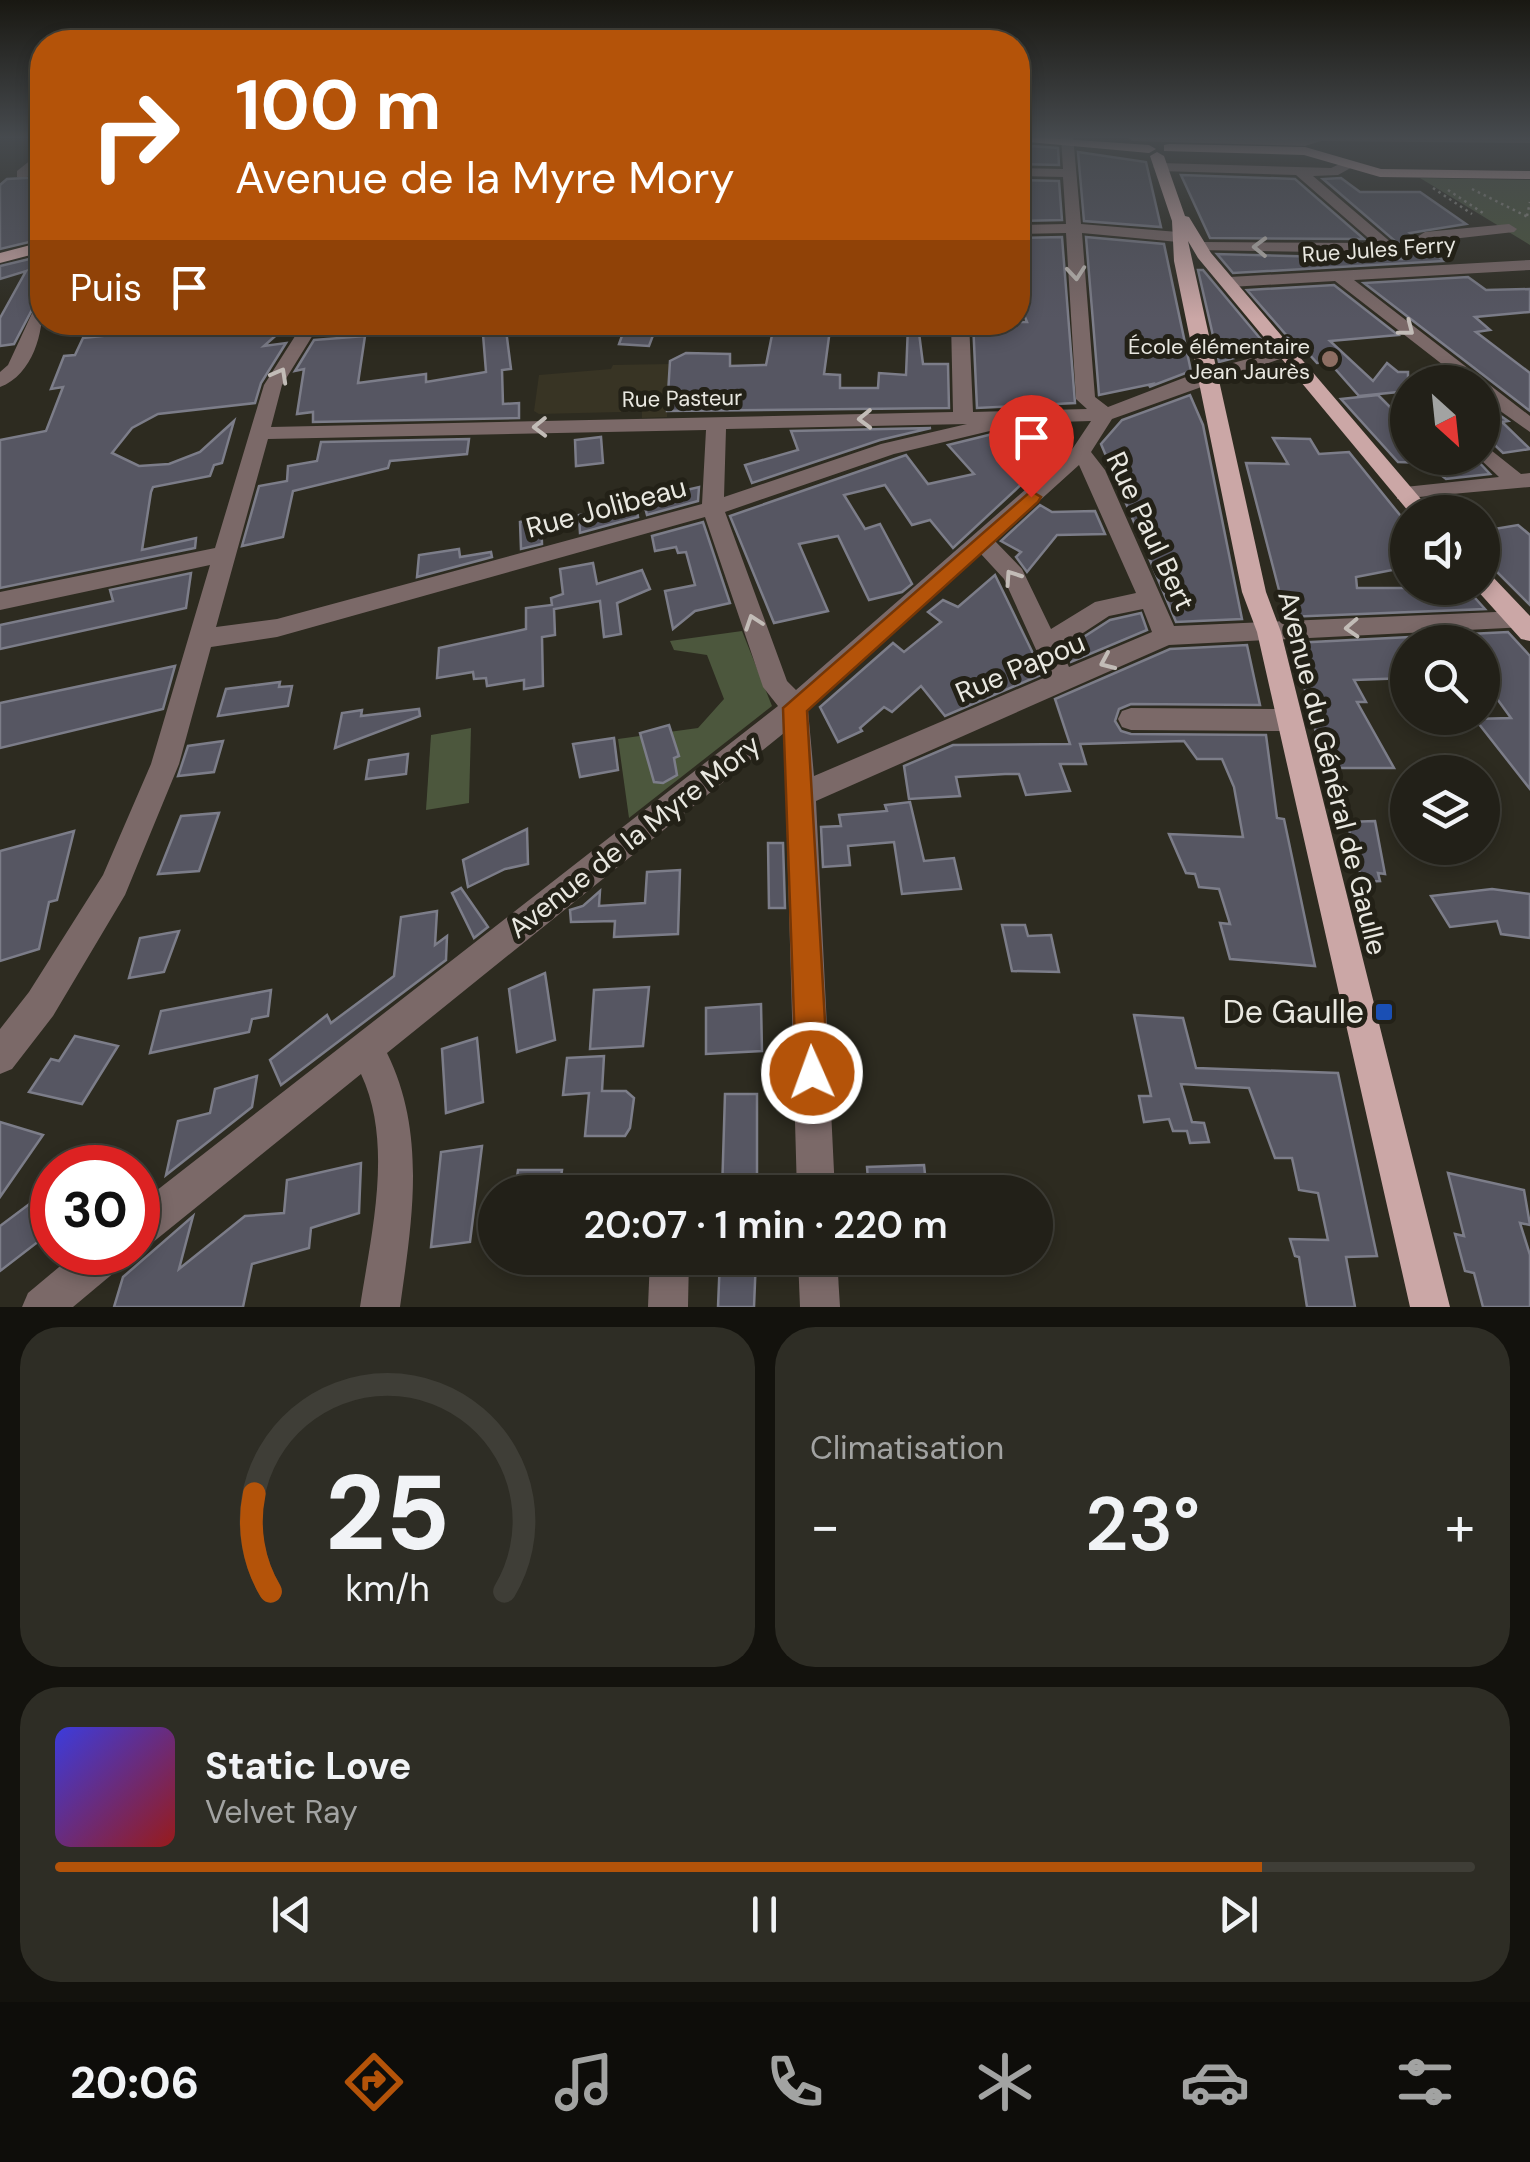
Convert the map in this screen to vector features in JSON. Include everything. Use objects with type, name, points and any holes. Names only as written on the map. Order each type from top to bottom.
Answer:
[{"type":"main road","points":[[1171,197],[1191,244],[1230,282],[1284,354],[1404,494]]},
{"type":"main road","name":"Avenue du Général de Gaulle","points":[[1191,244],[1182,261],[1254,592],[1270,632],[1430,1307]]},
{"type":"main road","points":[[0,258],[30,250]]},
{"type":"main road","points":[[1500,600],[1524,626]]},
{"type":"street","points":[[1070,197],[1086,398],[1105,415],[1206,376],[1284,354]]},
{"type":"street","points":[[1329,197],[1413,270]]},
{"type":"street","points":[[1030,230],[1072,228],[1191,244],[1388,248]]},
{"type":"street","points":[[1426,236],[1508,233]]},
{"type":"street","name":"Rue Jules Ferry","points":[[1230,282],[1458,266],[1527,266]]},
{"type":"street","points":[[1338,275],[1454,365]]},
{"type":"street","points":[[0,381],[16,368],[31,335]]},
{"type":"street","points":[[0,1057],[40,1004],[114,885],[165,764],[273,385],[305,335]]},
{"type":"street","points":[[960,335],[963,417]]},
{"type":"street","points":[[1500,402],[1530,426]]},
{"type":"street","name":"Rue Pasteur","points":[[260,433],[1022,417],[1076,412],[1105,415]]},
{"type":"street","name":"Avenue de la Myre Mory","points":[[160,1212],[795,708],[1080,452],[1105,415]]},
{"type":"street","name":"Rue Jolibeau","points":[[202,638],[277,628],[713,508],[888,449],[1022,417]]},
{"type":"street","points":[[716,422],[713,508],[776,687],[795,708],[802,794],[815,1175]]},
{"type":"street","name":"Rue Paul Bert","points":[[1080,452],[1096,470],[1166,636]]},
{"type":"street","points":[[1500,463],[1524,481]]},
{"type":"street","points":[[1404,494],[1524,481]]},
{"type":"street","points":[[983,542],[1014,575],[1063,681]]},
{"type":"street","points":[[0,601],[225,554]]},
{"type":"street","points":[[1046,644],[1103,608],[1150,599]]},
{"type":"street","name":"Rue Papou","points":[[802,794],[1166,636],[1524,626]]},
{"type":"street","points":[[1131,719],[1290,720]]},
{"type":"street","points":[[366,1048],[396,1128],[396,1195],[380,1307]]},
{"type":"street","points":[[42,1307],[80,1275]]},
{"type":"street","points":[[668,1307],[669,1275]]},
{"type":"street","points":[[819,1275],[820,1307]]},
{"type":"path","points":[[1456,197],[1508,233]]},
{"type":"path","points":[[1490,197],[1528,217],[1530,202]]},
{"type":"path","points":[[1446,198],[1452,202]]},
{"type":"shaded area","points":[[670,364],[667,417],[642,418],[642,403],[622,403],[621,412],[534,411],[539,375],[611,369],[613,365]]},
{"type":"green space","points":[[1451,197],[1530,197],[1530,245]]},
{"type":"green space","points":[[742,631],[772,706],[629,818],[618,739],[698,728],[724,699],[707,655],[674,650],[670,641]]},
{"type":"green space","points":[[471,728],[469,803],[426,810],[431,735]]},
{"type":"building","points":[[0,197],[30,197],[30,242],[0,249]]},
{"type":"building","points":[[1030,197],[1060,197],[1062,220],[1030,221]]},
{"type":"building","points":[[1082,197],[1154,197],[1161,227],[1084,221]]},
{"type":"building","points":[[1191,197],[1316,197],[1364,239],[1210,238]]},
{"type":"building","points":[[1344,197],[1427,197],[1466,224],[1410,233],[1444,261],[1233,273],[1217,254],[1402,259],[1402,247]]},
{"type":"building","points":[[1062,237],[1075,403],[977,408],[974,335],[1030,335],[1030,238]]},
{"type":"building","points":[[1086,237],[1164,244],[1191,371],[1149,387],[1152,384],[1099,395]]},
{"type":"building","points":[[30,259],[30,314],[14,344],[0,346],[0,318],[26,271],[0,279],[0,266]]},
{"type":"building","points":[[1198,270],[1203,270],[1269,349],[1219,362]]},
{"type":"building","points":[[1468,277],[1486,290],[1530,289],[1530,312],[1475,317],[1490,330],[1476,332],[1530,373],[1530,411],[1500,388],[1500,365],[1470,365],[1364,283]]},
{"type":"building","points":[[1334,285],[1398,335],[1330,341],[1373,381],[1387,363],[1390,365],[1390,393],[1359,396],[1329,362],[1317,363],[1300,344],[1294,344],[1247,290]]},
{"type":"building","points":[[276,335],[264,346],[286,343],[261,383],[255,403],[158,414],[132,428],[112,453],[139,466],[169,464],[200,452],[234,421],[222,463],[214,465],[210,476],[153,487],[151,492],[142,550],[196,538],[195,548],[0,588],[0,440],[46,431],[63,387],[51,389],[64,356],[75,355],[83,338]]},
{"type":"building","points":[[483,335],[507,335],[511,369],[502,370],[503,404],[519,403],[519,418],[313,422],[313,412],[297,414],[304,369],[295,371],[314,340],[365,336],[358,383],[426,374],[426,382],[486,372]]},
{"type":"building","points":[[622,335],[653,335],[649,346],[619,344]]},
{"type":"building","points":[[772,335],[829,335],[824,374],[840,375],[840,388],[878,388],[879,373],[906,375],[908,335],[919,335],[923,364],[948,364],[949,408],[667,411],[670,361],[686,353],[730,354],[730,366],[766,365]]},
{"type":"building","points":[[1190,395],[1203,425],[1242,619],[1176,622],[1101,444],[1122,420]]},
{"type":"building","points":[[1378,395],[1390,407],[1390,453],[1341,399]]},
{"type":"building","points":[[1500,415],[1530,449],[1500,450]]},
{"type":"building","points":[[931,428],[880,440],[752,483],[745,465],[798,450],[791,431]]},
{"type":"building","points":[[1017,428],[1041,466],[953,548],[930,520],[912,525],[885,485],[844,495],[865,529],[880,524],[912,584],[902,592],[869,600],[838,536],[799,544],[828,611],[774,623],[730,516],[906,455],[928,484],[974,474],[948,445]]},
{"type":"building","points":[[601,437],[603,463],[576,466],[575,440]]},
{"type":"building","points":[[1273,438],[1310,439],[1319,454],[1349,452],[1390,503],[1390,570],[1356,577],[1357,588],[1390,588],[1390,605],[1481,605],[1485,609],[1286,617],[1246,463],[1288,464]]},
{"type":"building","points":[[469,439],[467,454],[390,461],[388,468],[293,491],[283,537],[242,546],[259,486],[287,481],[288,466],[317,461],[321,442]]},
{"type":"building","points":[[1441,475],[1481,475],[1446,479]]},
{"type":"building","points":[[699,487],[698,501],[647,515],[643,500]]},
{"type":"building","points":[[1040,505],[1052,512],[1095,511],[1105,534],[1057,535],[1027,572],[1016,557],[1021,552],[1001,541]]},
{"type":"building","points":[[636,506],[638,517],[580,533],[579,515]]},
{"type":"building","points":[[541,516],[542,544],[521,549],[520,522]]},
{"type":"building","points":[[703,522],[730,603],[695,611],[673,629],[665,591],[695,585],[686,552],[678,553],[676,547],[655,551],[652,536]]},
{"type":"building","points":[[1518,525],[1530,535],[1530,605],[1500,575],[1500,528]]},
{"type":"building","points":[[459,549],[460,557],[491,552],[492,557],[417,577],[419,555]]},
{"type":"building","points":[[593,563],[597,584],[642,570],[650,589],[617,603],[621,634],[604,637],[600,601],[554,609],[555,635],[542,637],[543,686],[524,689],[524,680],[487,686],[486,678],[474,679],[473,672],[437,678],[439,648],[526,629],[526,608],[552,605],[551,598],[563,594],[560,569]]},
{"type":"building","points":[[191,573],[186,608],[0,649],[0,625],[113,601],[110,590]]},
{"type":"building","points":[[995,575],[1043,674],[945,716],[921,686],[892,712],[884,707],[860,728],[862,731],[838,742],[820,707],[893,643],[904,652],[941,622],[928,612],[943,600],[958,607]]},
{"type":"building","points":[[1141,613],[1147,630],[1071,662],[1065,649],[1110,620]]},
{"type":"building","points":[[1500,632],[1508,632],[1530,656],[1530,789],[1488,735],[1500,735],[1500,718],[1511,718],[1500,703]]},
{"type":"building","points":[[1390,638],[1390,679],[1354,680],[1366,702],[1357,702],[1390,761],[1390,768],[1325,768],[1293,643]]},
{"type":"building","points":[[1247,645],[1260,705],[1131,704],[1119,709],[1115,721],[1121,731],[1131,734],[1266,735],[1277,818],[1284,819],[1315,966],[1230,959],[1220,923],[1230,924],[1219,889],[1199,887],[1195,874],[1186,873],[1169,834],[1243,837],[1234,787],[1222,759],[1197,759],[1184,741],[1080,744],[1086,764],[1060,764],[1070,791],[1026,795],[1019,774],[1005,774],[956,777],[960,796],[909,799],[904,766],[953,745],[1070,744],[1055,699],[1170,649]]},
{"type":"building","points":[[175,666],[163,709],[0,748],[0,703]]},
{"type":"building","points":[[280,682],[279,687],[292,686],[288,706],[218,716],[226,689]]},
{"type":"building","points":[[419,709],[420,716],[335,748],[342,713],[362,710],[361,716]]},
{"type":"building","points":[[669,725],[679,756],[674,758],[677,775],[663,783],[654,782],[640,733]]},
{"type":"building","points":[[614,738],[618,770],[580,777],[573,744]]},
{"type":"building","points":[[223,741],[214,772],[178,776],[188,746]]},
{"type":"building","points":[[408,754],[406,774],[366,779],[369,760]]},
{"type":"building","points":[[910,802],[924,861],[954,858],[961,889],[902,894],[894,842],[848,846],[850,865],[823,867],[821,827],[841,826],[839,815],[887,811],[885,805]]},
{"type":"building","points":[[219,813],[199,871],[158,874],[181,816]]},
{"type":"building","points":[[1375,821],[1385,874],[1378,873],[1380,881],[1362,882],[1347,822]]},
{"type":"building","points":[[527,829],[528,864],[505,869],[468,887],[463,860]]},
{"type":"building","points":[[74,831],[57,900],[49,902],[39,949],[0,961],[0,851]]},
{"type":"building","points":[[768,843],[783,843],[785,908],[769,908]]},
{"type":"building","points":[[680,870],[678,934],[614,937],[615,921],[571,922],[570,910],[583,906],[600,891],[599,906],[645,903],[647,872]]},
{"type":"building","points":[[461,888],[488,927],[474,938],[452,893]]},
{"type":"building","points":[[1492,889],[1530,894],[1530,938],[1501,934],[1497,921],[1450,927],[1431,896]]},
{"type":"building","points":[[437,911],[435,945],[447,936],[446,960],[281,1085],[270,1060],[327,1015],[331,1023],[394,976],[401,917]]},
{"type":"building","points":[[1002,925],[1025,925],[1028,936],[1051,935],[1059,972],[1012,971]]},
{"type":"building","points":[[179,931],[164,972],[129,978],[140,938]]},
{"type":"building","points":[[545,973],[555,1040],[517,1052],[509,989]]},
{"type":"building","points":[[649,987],[643,1046],[590,1049],[594,990]]},
{"type":"building","points":[[271,990],[268,1016],[252,1019],[249,1032],[150,1053],[161,1011]]},
{"type":"building","points":[[761,1004],[762,1051],[706,1054],[706,1008]]},
{"type":"building","points":[[1134,1015],[1183,1018],[1196,1068],[1338,1073],[1377,1256],[1346,1257],[1355,1307],[1307,1307],[1299,1257],[1295,1256],[1290,1239],[1328,1240],[1318,1193],[1299,1190],[1292,1158],[1275,1158],[1249,1088],[1181,1084],[1192,1122],[1204,1123],[1209,1142],[1190,1143],[1187,1131],[1173,1131],[1169,1119],[1144,1122],[1139,1096],[1151,1096]]},
{"type":"building","points":[[75,1036],[118,1046],[82,1104],[29,1092],[51,1059],[59,1061]]},
{"type":"building","points":[[477,1038],[483,1102],[446,1113],[442,1049]]},
{"type":"building","points":[[604,1056],[602,1091],[626,1091],[634,1098],[630,1128],[625,1136],[585,1136],[589,1093],[563,1095],[567,1058]]},
{"type":"building","points":[[257,1076],[252,1107],[166,1175],[178,1121],[210,1113],[215,1089]]},
{"type":"building","points":[[725,1094],[757,1094],[757,1175],[723,1175]]},
{"type":"building","points":[[0,1122],[43,1135],[36,1145],[30,1145],[30,1154],[0,1197]]},
{"type":"building","points":[[482,1146],[470,1242],[431,1247],[441,1152]]},
{"type":"building","points":[[361,1163],[359,1213],[311,1228],[309,1248],[252,1264],[243,1307],[114,1307],[125,1275],[160,1275],[160,1245],[193,1216],[179,1269],[245,1216],[284,1213],[287,1180]]},
{"type":"building","points":[[924,1165],[925,1175],[868,1175],[867,1167]]},
{"type":"building","points":[[518,1170],[562,1170],[561,1175],[517,1175]]},
{"type":"building","points":[[1448,1173],[1524,1190],[1530,1225],[1520,1223],[1530,1255],[1530,1307],[1483,1307],[1474,1273],[1465,1271],[1455,1234],[1464,1236]]},
{"type":"building","points":[[30,1204],[30,1248],[0,1271],[0,1226]]},
{"type":"building","points":[[719,1275],[755,1275],[754,1307],[718,1307]]},
{"type":"place","name":"École élémentaire Jean Jaurès","points":[[1330,359]]},
{"type":"place","name":"De Gaulle","points":[[1384,1012]]},
{"type":"route","points":[[812,1073],[795,708],[1031,497]]}]
